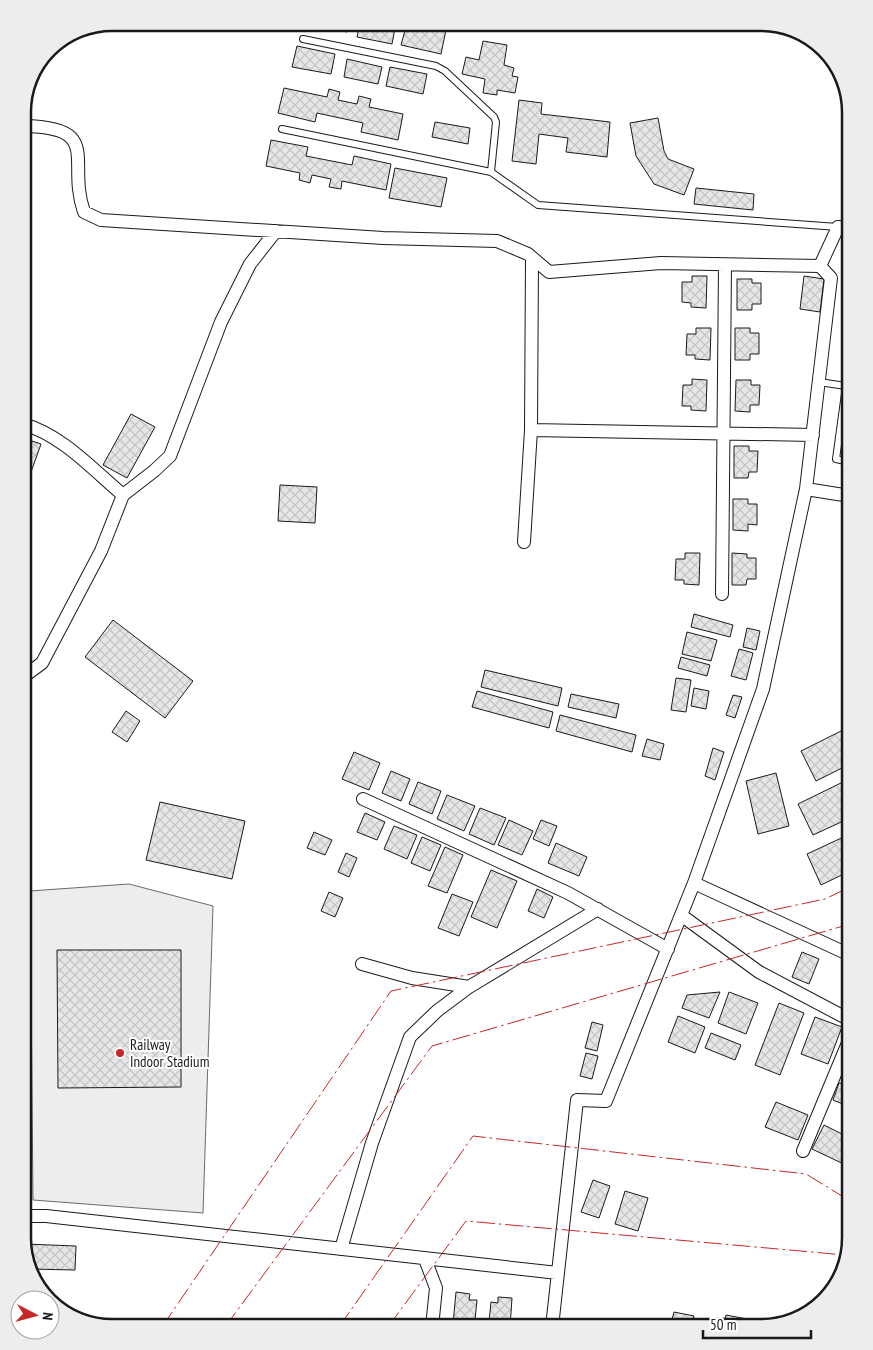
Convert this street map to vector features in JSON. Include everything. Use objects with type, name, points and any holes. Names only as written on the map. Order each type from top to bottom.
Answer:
[{"type":"street","points":[[31,126],[51,127],[68,134],[79,150],[78,195],[84,212],[101,220],[383,238],[497,241],[532,258],[549,272],[661,263],[726,264],[820,266],[831,278],[806,489],[763,689],[694,883],[606,1101],[577,1100],[553,1319]]},
{"type":"street","points":[[820,266],[842,230]]},
{"type":"street","points":[[31,671],[42,663],[101,551],[122,495],[154,471],[170,456],[221,322],[250,264],[276,231]]},
{"type":"street","points":[[524,542],[531,430],[532,258]]},
{"type":"street","points":[[722,594],[726,264]]},
{"type":"street","points":[[31,426],[64,444],[122,495]]},
{"type":"street","points":[[531,430],[813,434]]},
{"type":"street","points":[[806,489],[842,495]]},
{"type":"street","points":[[363,799],[568,892],[668,948]]},
{"type":"street","points":[[694,883],[842,952]]},
{"type":"street","points":[[341,1249],[372,1143],[410,1037],[437,1011],[469,987],[598,910]]},
{"type":"street","points":[[681,915],[759,972],[842,1016]]},
{"type":"street","points":[[362,964],[412,978],[469,987]]},
{"type":"street","points":[[803,1151],[842,1057]]},
{"type":"street","points":[[31,1216],[46,1216],[558,1273]]},
{"type":"street","points":[[425,1259],[436,1288],[433,1319]]},
{"type":"lane","points":[[303,39],[436,66],[445,71],[494,117],[496,122],[491,172]]},
{"type":"lane","points":[[282,129],[491,172],[538,204],[842,227]]},
{"type":"lane","points":[[819,382],[842,385]]},
{"type":"lane","points":[[842,415],[836,459],[842,460]]},
{"type":"shaded area","name":"Railway Indoor Stadium","points":[[129,884],[213,906],[203,1213],[33,1200],[31,891]]},
{"type":"building","points":[[358,31],[394,31],[392,44],[357,37]]},
{"type":"building","points":[[405,31],[446,31],[441,54],[401,45]]},
{"type":"building","points":[[483,41],[507,45],[504,65],[514,68],[512,76],[518,77],[515,93],[497,90],[497,95],[483,93],[485,79],[462,74],[466,57],[479,60]]},
{"type":"building","points":[[297,46],[335,54],[331,74],[292,67]]},
{"type":"building","points":[[347,59],[382,67],[378,84],[344,77]]},
{"type":"building","points":[[390,67],[427,74],[423,94],[386,86]]},
{"type":"building","points":[[284,88],[327,97],[329,89],[340,92],[338,100],[357,104],[359,96],[371,99],[369,107],[403,114],[398,140],[361,132],[363,123],[317,113],[315,122],[278,113]]},
{"type":"building","points":[[519,100],[542,103],[541,114],[610,122],[607,157],[566,152],[568,138],[539,134],[536,164],[512,161]]},
{"type":"building","points":[[658,118],[664,151],[668,159],[694,169],[684,195],[654,184],[636,156],[630,123]]},
{"type":"building","points":[[435,122],[470,128],[468,144],[432,137]]},
{"type":"building","points":[[271,140],[308,147],[306,156],[352,165],[354,156],[391,164],[386,190],[342,181],[341,189],[329,187],[331,179],[312,175],[310,183],[299,180],[300,173],[266,166]]},
{"type":"building","points":[[395,168],[447,178],[441,207],[389,198]]},
{"type":"building","points":[[696,188],[754,194],[753,210],[694,204]]},
{"type":"building","points":[[692,276],[707,276],[706,308],[691,307],[691,303],[682,302],[682,282],[692,282]]},
{"type":"building","points":[[804,276],[824,279],[820,312],[800,309]]},
{"type":"building","points":[[737,279],[752,279],[752,283],[761,283],[761,304],[752,304],[752,310],[737,310]]},
{"type":"building","points":[[696,328],[711,328],[710,360],[695,359],[695,355],[686,355],[687,334],[696,334]]},
{"type":"building","points":[[735,328],[750,328],[750,333],[759,333],[759,354],[750,354],[750,360],[735,360]]},
{"type":"building","points":[[692,379],[707,380],[706,411],[691,410],[691,406],[682,406],[683,385],[692,385]]},
{"type":"building","points":[[736,380],[751,380],[751,385],[760,385],[759,405],[750,405],[750,412],[735,411]]},
{"type":"building","points":[[131,414],[155,427],[127,478],[103,465]]},
{"type":"building","points":[[31,441],[41,444],[31,472]]},
{"type":"building","points":[[734,446],[749,446],[749,451],[758,451],[757,472],[749,472],[748,478],[734,478]]},
{"type":"building","points":[[280,485],[317,487],[315,523],[278,521]]},
{"type":"building","points":[[733,499],[748,499],[748,504],[757,504],[757,525],[748,524],[748,531],[733,530]]},
{"type":"building","points":[[685,553],[700,553],[699,585],[684,584],[684,580],[675,580],[676,559],[685,559]]},
{"type":"building","points":[[732,553],[747,554],[747,558],[756,558],[756,579],[747,579],[746,585],[732,585]]},
{"type":"building","points":[[694,614],[733,625],[730,637],[691,627]]},
{"type":"building","points":[[113,620],[193,681],[165,718],[85,657]]},
{"type":"building","points":[[747,628],[760,631],[756,650],[743,647]]},
{"type":"building","points":[[687,632],[717,640],[711,661],[682,654]]},
{"type":"building","points":[[739,649],[753,653],[746,680],[731,676]]},
{"type":"building","points":[[681,657],[710,665],[707,676],[678,668]]},
{"type":"building","points":[[485,670],[562,688],[558,706],[481,687]]},
{"type":"building","points":[[676,678],[691,680],[686,712],[671,710]]},
{"type":"building","points":[[694,688],[709,691],[706,709],[691,706]]},
{"type":"building","points":[[477,691],[553,712],[549,728],[472,707]]},
{"type":"building","points":[[571,694],[619,704],[616,718],[568,707]]},
{"type":"building","points":[[733,695],[742,697],[735,718],[726,715]]},
{"type":"building","points":[[126,711],[140,721],[127,742],[112,732]]},
{"type":"building","points":[[560,715],[636,735],[632,752],[556,731]]},
{"type":"building","points":[[842,730],[842,768],[816,781],[801,751]]},
{"type":"building","points":[[647,739],[664,744],[660,760],[642,756]]},
{"type":"building","points":[[713,748],[724,752],[715,780],[705,776]]},
{"type":"building","points":[[354,752],[380,763],[369,790],[342,779]]},
{"type":"building","points":[[391,771],[410,779],[401,801],[382,793]]},
{"type":"building","points":[[776,773],[789,826],[758,834],[746,781]]},
{"type":"building","points":[[418,782],[441,791],[432,814],[409,804]]},
{"type":"building","points":[[842,782],[842,822],[813,835],[798,804]]},
{"type":"building","points":[[447,795],[475,806],[464,831],[437,819]]},
{"type":"building","points":[[160,802],[245,821],[232,879],[146,860]]},
{"type":"building","points":[[480,808],[506,818],[494,845],[469,834]]},
{"type":"building","points":[[365,813],[385,822],[377,840],[357,832]]},
{"type":"building","points":[[509,820],[533,831],[522,855],[498,845]]},
{"type":"building","points":[[541,820],[557,826],[549,846],[533,839]]},
{"type":"building","points":[[394,826],[417,835],[407,859],[384,849]]},
{"type":"building","points":[[314,832],[332,840],[325,855],[307,848]]},
{"type":"building","points":[[422,837],[441,845],[430,871],[411,863]]},
{"type":"building","points":[[842,838],[842,875],[821,885],[807,854]]},
{"type":"building","points":[[556,843],[587,857],[579,876],[548,863]]},
{"type":"building","points":[[445,847],[463,855],[447,893],[428,886]]},
{"type":"building","points":[[346,853],[357,858],[349,877],[338,872]]},
{"type":"building","points":[[491,870],[517,881],[497,928],[471,917]]},
{"type":"building","points":[[537,889],[553,897],[544,918],[528,911]]},
{"type":"building","points":[[329,892],[343,898],[335,917],[321,911]]},
{"type":"building","points":[[452,894],[473,902],[459,936],[438,928]]},
{"type":"building","points":[[57,950],[181,950],[181,1087],[58,1088]]},
{"type":"building","points":[[802,952],[819,959],[809,984],[792,977]]},
{"type":"building","points":[[720,992],[709,1018],[682,1008],[687,995]]},
{"type":"building","points":[[729,992],[758,1003],[746,1034],[718,1023]]},
{"type":"building","points":[[779,1003],[804,1013],[780,1075],[755,1065]]},
{"type":"building","points":[[678,1016],[705,1027],[695,1053],[668,1042]]},
{"type":"building","points":[[815,1017],[842,1027],[828,1064],[801,1054]]},
{"type":"building","points":[[592,1022],[603,1025],[597,1051],[585,1048]]},
{"type":"building","points":[[711,1033],[741,1045],[735,1060],[705,1048]]},
{"type":"building","points":[[586,1053],[598,1056],[592,1079],[580,1076]]},
{"type":"building","points":[[839,1083],[842,1084],[842,1104],[833,1100]]},
{"type":"building","points":[[776,1102],[808,1115],[798,1140],[765,1127]]},
{"type":"building","points":[[824,1125],[842,1134],[842,1163],[812,1149]]},
{"type":"building","points":[[593,1180],[610,1186],[599,1218],[581,1212]]},
{"type":"building","points":[[625,1191],[648,1198],[638,1231],[615,1224]]},
{"type":"building","points":[[32,1244],[76,1246],[75,1270],[37,1269]]},
{"type":"building","points":[[456,1292],[470,1294],[469,1300],[477,1300],[475,1319],[453,1319]]},
{"type":"building","points":[[498,1297],[512,1298],[511,1319],[489,1319],[491,1302],[498,1303]]},
{"type":"building","points":[[674,1312],[694,1316],[693,1319],[672,1319]]},
{"type":"building","points":[[726,1315],[747,1319],[725,1319]]},
{"type":"power","points":[[167,1319],[391,991],[825,899],[842,891]]},
{"type":"power","points":[[231,1319],[432,1046],[842,926]]},
{"type":"power","points":[[345,1319],[473,1136],[806,1174],[842,1196]]},
{"type":"power","points":[[394,1319],[466,1221],[840,1255]]},
{"type":"place","name":"Railway Indoor Stadium","points":[[120,1053]]}]
